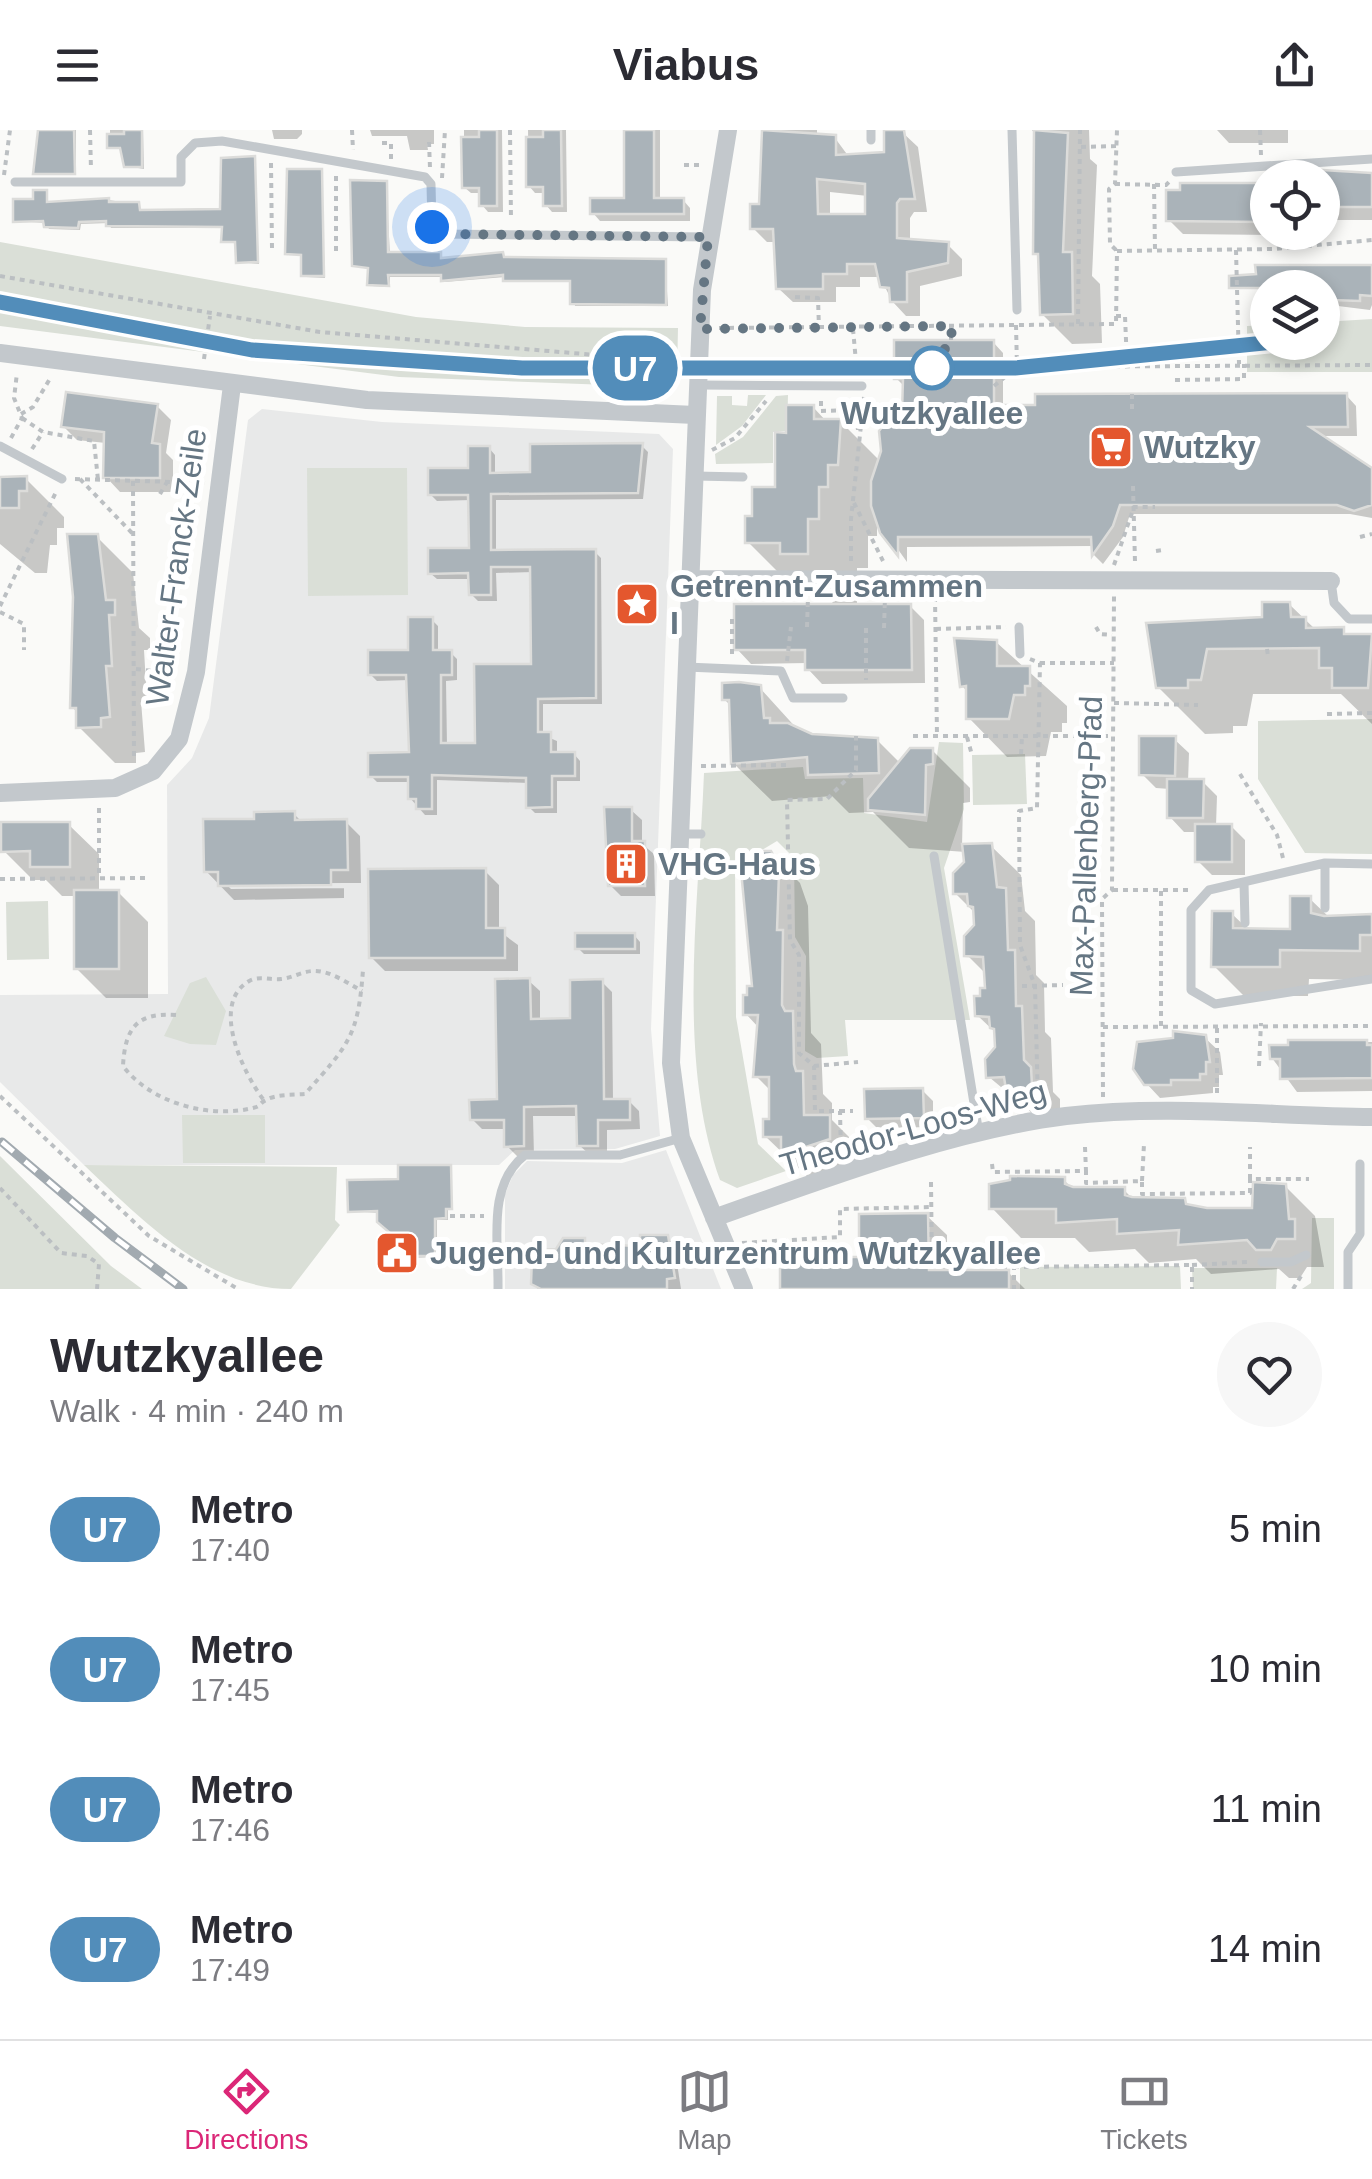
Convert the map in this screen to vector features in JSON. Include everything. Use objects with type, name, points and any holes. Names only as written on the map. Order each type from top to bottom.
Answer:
[{"type":"street","points":[[728,130],[708,237],[694,415],[670,1063],[681,1138],[744,1289]]},
{"type":"street","points":[[0,353],[232,385],[421,404],[694,415]]},
{"type":"street","name":"Walter-Franck-Zeile","points":[[0,793],[114,788],[154,770],[179,740],[190,706],[232,385]]},
{"type":"street","points":[[688,580],[1331,581]]},
{"type":"street","name":"Theodor-Loos-Weg","points":[[714,1218],[979,1134],[1104,1112],[1372,1117]]},
{"type":"lane","points":[[1012,130],[1017,310]]},
{"type":"lane","points":[[15,182],[181,182],[180,157],[196,144],[222,141],[425,177],[430,184],[432,227],[440,234],[708,237]]},
{"type":"lane","points":[[1176,172],[1372,160]]},
{"type":"lane","points":[[696,385],[821,386],[864,394]]},
{"type":"lane","points":[[2,448],[62,479]]},
{"type":"lane","points":[[692,476],[743,477]]},
{"type":"lane","points":[[1331,581],[1334,603],[1348,618],[1372,618]]},
{"type":"lane","points":[[1020,627],[1020,654]]},
{"type":"lane","points":[[686,667],[781,671],[792,698],[844,698]]},
{"type":"lane","points":[[679,834],[701,834]]},
{"type":"lane","points":[[934,856],[979,1134]]},
{"type":"lane","points":[[1325,863],[1325,908]]},
{"type":"lane","points":[[1372,864],[1325,863],[1209,890],[1190,910],[1191,990],[1216,1004],[1372,980]]},
{"type":"lane","points":[[1244,883],[1245,922]]},
{"type":"lane","points":[[498,1289],[504,1176],[525,1156],[620,1154],[681,1138]]},
{"type":"lane","points":[[1348,1289],[1348,1252],[1360,1234],[1360,1164]]},
{"type":"lane","points":[[1262,1262],[1292,1262],[1306,1255]]},
{"type":"path","points":[[10,130],[4,174],[15,182]]},
{"type":"path","points":[[90,130],[91,182]]},
{"type":"path","points":[[352,130],[354,164]]},
{"type":"path","points":[[430,184],[446,176],[445,130]]},
{"type":"path","points":[[510,130],[512,234]]},
{"type":"path","points":[[1078,324],[1080,130]]},
{"type":"path","points":[[700,329],[1116,324],[1117,252],[1110,244],[1110,189],[1115,184],[1117,130]]},
{"type":"path","points":[[1260,130],[1260,150]]},
{"type":"path","points":[[382,143],[391,143],[391,171]]},
{"type":"path","points":[[1080,147],[1116,146]]},
{"type":"path","points":[[272,150],[272,248]]},
{"type":"path","points":[[336,161],[336,251]]},
{"type":"path","points":[[684,165],[706,165]]},
{"type":"path","points":[[1115,184],[1166,185]]},
{"type":"path","points":[[1154,184],[1155,250]]},
{"type":"path","points":[[1117,252],[1236,250],[1372,240]]},
{"type":"path","points":[[1174,380],[1244,379],[1236,250]]},
{"type":"path","points":[[0,276],[210,316],[442,345],[680,362]]},
{"type":"path","points":[[795,297],[818,298],[819,329]]},
{"type":"path","points":[[204,359],[210,316]]},
{"type":"path","points":[[1116,316],[1125,316],[1127,324],[1127,364]]},
{"type":"path","points":[[1016,325],[1016,367]]},
{"type":"path","points":[[951,340],[952,326]]},
{"type":"path","points":[[851,566],[864,394],[853,362],[852,328]]},
{"type":"path","points":[[932,353],[952,370]]},
{"type":"path","points":[[994,386],[1016,367],[1372,364]]},
{"type":"path","points":[[17,373],[14,398],[22,416],[43,432],[94,441],[98,480]]},
{"type":"path","points":[[2,448],[51,377]]},
{"type":"path","points":[[712,450],[750,423],[773,386]]},
{"type":"path","points":[[821,386],[821,411],[856,410],[859,433]]},
{"type":"path","points":[[1132,394],[1132,412]]},
{"type":"path","points":[[26,460],[43,432]]},
{"type":"path","points":[[24,650],[24,624],[0,609],[62,479],[220,484]]},
{"type":"path","points":[[80,479],[132,534]]},
{"type":"path","points":[[133,481],[134,768]]},
{"type":"path","points":[[160,494],[167,482]]},
{"type":"path","points":[[1134,486],[1136,565]]},
{"type":"path","points":[[854,504],[885,565]]},
{"type":"path","points":[[1134,508],[1155,508]]},
{"type":"path","points":[[1114,565],[1134,508]]},
{"type":"path","points":[[1360,537],[1372,534]]},
{"type":"path","name":"Max-Pallenberg-Pfad","points":[[1104,1097],[1102,898],[1112,890],[1114,596]]},
{"type":"path","points":[[807,627],[808,597]]},
{"type":"path","points":[[884,597],[884,628]]},
{"type":"path","points":[[935,597],[937,736]]},
{"type":"path","points":[[732,619],[732,668]]},
{"type":"path","points":[[781,671],[790,656],[791,627]]},
{"type":"path","points":[[936,629],[1020,627]]},
{"type":"path","points":[[866,628],[866,680]]},
{"type":"path","points":[[1096,628],[1100,634],[1114,636]]},
{"type":"path","points":[[1020,654],[1040,664],[1114,663]]},
{"type":"path","points":[[1038,1104],[1035,986],[1020,945],[1018,865],[1020,810],[1038,808],[1040,664]]},
{"type":"path","points":[[134,668],[161,672]]},
{"type":"path","points":[[1114,702],[1198,705]]},
{"type":"path","points":[[1327,714],[1372,713]]},
{"type":"path","points":[[853,1111],[814,1111],[814,1066],[800,1053],[799,954],[790,940],[788,800],[827,800],[856,770],[856,736]]},
{"type":"path","points":[[913,736],[1114,736]]},
{"type":"path","points":[[967,737],[972,755]]},
{"type":"path","points":[[1020,754],[1022,737]]},
{"type":"path","points":[[699,766],[786,765]]},
{"type":"path","points":[[1240,774],[1277,835],[1287,872]]},
{"type":"path","points":[[99,806],[99,878]]},
{"type":"path","points":[[0,879],[145,878]]},
{"type":"path","points":[[1112,890],[1209,890]]},
{"type":"path","points":[[1161,890],[1161,1026]]},
{"type":"path","points":[[176,1014],[142,1017],[132,1025],[124,1042],[123,1066],[138,1086],[167,1101],[204,1109],[257,1108],[264,1100],[306,1094],[339,1055],[359,1022],[364,970]]},
{"type":"path","points":[[264,1100],[238,1060],[232,1032],[232,1012],[245,985],[253,978],[282,979],[313,971],[332,974],[362,991]]},
{"type":"path","points":[[1022,986],[1064,985]]},
{"type":"path","points":[[1103,1027],[1261,1023],[1372,1026]]},
{"type":"path","points":[[1260,1066],[1261,1023]]},
{"type":"path","points":[[1217,1024],[1217,1098]]},
{"type":"path","points":[[814,1066],[858,1062]]},
{"type":"path","points":[[0,1096],[149,1236],[238,1289]]},
{"type":"path","points":[[840,1112],[841,1159]]},
{"type":"path","points":[[1144,1144],[1142,1194],[1250,1193],[1250,1147]]},
{"type":"path","points":[[1086,1146],[1086,1183],[1142,1181]]},
{"type":"path","points":[[992,1164],[993,1172],[1086,1172]]},
{"type":"path","points":[[1250,1180],[1309,1179]]},
{"type":"path","points":[[931,1182],[932,1268],[1262,1262]]},
{"type":"path","points":[[0,1188],[61,1253],[88,1256],[98,1264],[97,1289]]},
{"type":"path","points":[[742,1242],[840,1237],[840,1209],[931,1207]]},
{"type":"path","points":[[450,1216],[499,1216]]},
{"type":"path","points":[[1192,1265],[1192,1289]]},
{"type":"path","points":[[1014,1266],[1014,1289]]},
{"type":"shaded area","points":[[0,242],[416,317],[525,327],[678,328],[677,373],[662,387],[399,377],[0,326]]},
{"type":"shaded area","points":[[1372,319],[1372,372],[1247,372],[1247,326],[1250,326],[1250,360],[1340,360],[1340,321]]},
{"type":"shaded area","points":[[748,395],[766,395],[742,426],[716,445],[717,396],[732,396],[732,405],[747,406]]},
{"type":"shaded area","points":[[788,395],[787,431],[773,432],[773,463],[716,464],[715,454],[743,437],[776,396]]},
{"type":"shaded area","points":[[262,409],[382,422],[659,434],[673,449],[651,1029],[660,1136],[615,1149],[515,1150],[499,1165],[84,1165],[0,1082],[0,995],[168,994],[167,785],[192,758],[209,718],[248,420]]},
{"type":"shaded area","points":[[307,468],[407,468],[408,595],[308,596]]},
{"type":"shaded area","points":[[1372,719],[1372,854],[1305,853],[1258,779],[1258,721]]},
{"type":"shaded area","points":[[939,742],[963,743],[964,809],[944,868],[970,1020],[845,1020],[848,1056],[817,1058],[805,1051],[806,956],[795,937],[794,858],[777,841],[735,866],[736,1017],[758,1144],[786,1171],[737,1188],[720,1180],[706,1133],[694,1032],[695,927],[704,773],[803,767],[805,779],[863,778],[864,813],[927,822]]},
{"type":"shaded area","points":[[1025,754],[1027,804],[973,805],[972,755]]},
{"type":"shaded area","points":[[48,901],[49,959],[7,960],[6,902]]},
{"type":"shaded area","points":[[206,977],[226,1011],[216,1045],[190,1044],[164,1036],[190,983]]},
{"type":"shaded area","points":[[182,1115],[265,1115],[265,1163],[183,1163]]},
{"type":"shaded area","points":[[666,1150],[721,1289],[505,1289],[505,1194],[513,1175],[527,1161],[622,1163]]},
{"type":"shaded area","points":[[0,1156],[111,1266],[142,1289],[0,1289]]},
{"type":"shaded area","points":[[84,1165],[337,1167],[335,1220],[340,1225],[291,1289],[261,1286],[204,1264],[178,1247]]},
{"type":"shaded area","points":[[1312,1218],[1334,1218],[1334,1289],[1302,1289],[1311,1283]]},
{"type":"shaded area","points":[[1180,1266],[1181,1289],[1020,1289],[1020,1267]]},
{"type":"shaded area","points":[[1192,1268],[1277,1268],[1276,1289],[1193,1289]]},
{"type":"building","points":[[38,130],[74,130],[75,174],[33,174]]},
{"type":"building","points":[[124,130],[142,130],[142,167],[124,167],[120,148],[107,148],[107,134],[124,134]]},
{"type":"building","points":[[479,130],[497,130],[497,206],[479,206],[479,188],[462,188],[461,137],[479,137]]},
{"type":"building","points":[[543,130],[561,130],[562,206],[543,206],[543,187],[526,187],[526,137],[543,137]]},
{"type":"building","points":[[624,130],[654,130],[654,198],[684,198],[684,214],[590,214],[590,198],[624,198]]},
{"type":"building","points":[[762,130],[836,135],[836,155],[884,152],[884,130],[904,130],[915,199],[900,199],[897,203],[897,238],[949,242],[948,263],[907,272],[907,302],[890,302],[889,288],[880,287],[875,264],[847,264],[847,274],[823,274],[823,289],[776,289],[773,229],[750,229],[750,204],[759,204]],"holes":[[[817,179],[865,184],[865,214],[818,214]]]},
{"type":"building","points":[[1034,130],[1068,133],[1063,252],[1072,252],[1073,314],[1040,315],[1038,254],[1033,254]]},
{"type":"building","points":[[255,156],[258,262],[236,263],[235,242],[221,242],[222,227],[106,226],[106,221],[79,222],[78,228],[44,227],[43,221],[13,222],[13,199],[33,199],[33,190],[47,190],[47,202],[109,198],[109,202],[139,202],[140,210],[220,209],[221,158]]},
{"type":"building","points":[[287,169],[322,169],[324,276],[301,276],[301,255],[285,254]]},
{"type":"building","points":[[1340,171],[1372,173],[1372,207],[1340,207]]},
{"type":"building","points":[[350,180],[387,181],[388,252],[441,252],[441,258],[503,252],[504,257],[666,259],[666,305],[570,304],[570,281],[503,281],[503,275],[441,281],[441,275],[388,275],[389,286],[367,285],[368,268],[352,266]]},
{"type":"building","points":[[1180,183],[1250,183],[1250,222],[1166,221],[1166,190],[1180,190]]},
{"type":"building","points":[[1255,265],[1372,265],[1372,296],[1360,295],[1360,301],[1340,300],[1340,270],[1256,270]]},
{"type":"building","points":[[1250,274],[1250,288],[1229,288],[1229,276]]},
{"type":"building","name":"Wutzky","points":[[894,340],[994,340],[994,405],[1035,405],[1035,394],[1347,393],[1348,427],[1310,427],[1372,468],[1372,505],[1354,511],[1337,505],[1120,505],[1113,526],[1092,556],[1091,537],[898,537],[898,556],[880,533],[871,506],[871,481],[881,451],[879,431],[888,419],[902,412],[903,379],[894,379]]},
{"type":"building","points":[[66,392],[158,404],[152,443],[160,444],[160,478],[103,478],[104,432],[61,427]]},
{"type":"building","points":[[786,405],[814,405],[814,419],[841,419],[838,465],[828,465],[828,487],[819,487],[819,519],[808,519],[808,554],[780,554],[780,543],[745,543],[745,516],[752,516],[752,487],[775,487],[775,432],[786,433]]},
{"type":"building","points":[[643,443],[638,493],[491,494],[491,550],[596,549],[596,698],[538,699],[538,732],[551,732],[551,752],[575,752],[575,776],[552,776],[552,807],[526,808],[526,778],[432,775],[432,809],[416,809],[416,799],[408,799],[408,777],[368,777],[368,753],[409,752],[406,675],[368,675],[368,650],[408,650],[408,617],[433,617],[433,650],[452,650],[452,675],[441,675],[441,743],[475,743],[474,664],[531,664],[530,567],[491,567],[491,595],[469,595],[468,573],[428,574],[428,548],[469,548],[468,495],[428,495],[428,468],[468,468],[468,446],[490,446],[490,473],[530,472],[530,444]]},
{"type":"building","points":[[27,476],[27,491],[19,491],[19,508],[0,508],[0,477]]},
{"type":"building","points":[[67,534],[98,534],[106,600],[115,600],[115,615],[109,615],[112,666],[106,666],[110,717],[101,718],[101,727],[76,728],[76,708],[70,708],[73,597]]},
{"type":"building","points":[[1262,602],[1290,602],[1291,617],[1306,617],[1306,628],[1344,627],[1344,634],[1372,634],[1368,688],[1332,688],[1332,668],[1319,668],[1319,648],[1207,649],[1201,680],[1188,680],[1188,688],[1156,688],[1146,623],[1262,617]]},
{"type":"building","points":[[734,604],[911,604],[912,670],[805,670],[805,650],[734,650]]},
{"type":"building","points":[[954,638],[997,640],[997,666],[1030,666],[1030,686],[1025,686],[1025,695],[1014,695],[1009,719],[966,719],[966,686],[960,687]]},
{"type":"building","points":[[722,683],[761,685],[764,718],[770,718],[770,723],[788,723],[812,734],[878,738],[879,773],[808,775],[807,757],[731,764],[729,700],[722,700]]},
{"type":"building","points":[[1139,736],[1176,736],[1175,776],[1139,775]]},
{"type":"building","points":[[910,748],[933,748],[933,764],[926,765],[925,815],[868,810],[868,799]]},
{"type":"building","points":[[1167,779],[1204,779],[1203,818],[1167,818]]},
{"type":"building","name":"VHG-Haus","points":[[604,807],[632,807],[632,841],[645,841],[645,886],[608,886]]},
{"type":"building","points":[[295,811],[295,820],[347,819],[348,870],[331,870],[331,885],[218,886],[218,872],[204,872],[203,819],[254,819],[254,812]]},
{"type":"building","points":[[1,822],[70,822],[70,867],[30,867],[30,851],[1,852]]},
{"type":"building","points":[[1195,824],[1232,824],[1232,862],[1195,862]]},
{"type":"building","points":[[992,843],[997,887],[1006,888],[1008,950],[1015,950],[1016,1006],[1022,1006],[1024,1060],[1031,1067],[1032,1086],[1014,1095],[1013,1090],[1006,1090],[1004,1077],[986,1078],[985,1059],[995,1047],[994,1029],[990,1028],[989,1017],[975,1016],[974,996],[980,996],[980,988],[985,988],[983,957],[964,956],[964,936],[974,925],[973,907],[968,906],[967,894],[953,894],[953,873],[964,862],[962,844]]},
{"type":"building","points":[[746,851],[771,851],[775,858],[779,873],[777,930],[783,930],[782,1005],[785,1011],[793,1011],[794,1064],[796,1071],[803,1071],[804,1115],[830,1115],[830,1139],[800,1149],[800,1153],[781,1154],[781,1137],[763,1137],[763,1119],[769,1119],[769,1077],[753,1077],[758,1015],[743,1015],[743,995],[747,995],[747,986],[752,986],[742,881]]},
{"type":"building","points":[[486,868],[486,928],[505,928],[505,958],[369,958],[368,869]]},
{"type":"building","points":[[74,890],[119,890],[119,969],[74,969]]},
{"type":"building","points":[[1290,896],[1311,896],[1311,913],[1324,916],[1372,914],[1372,935],[1360,935],[1360,951],[1280,950],[1280,967],[1211,967],[1212,911],[1233,911],[1233,928],[1290,929]]},
{"type":"building","points":[[575,933],[635,933],[635,949],[575,949]]},
{"type":"building","points":[[530,978],[531,1019],[570,1018],[570,980],[603,979],[604,1099],[630,1099],[630,1120],[598,1120],[598,1146],[577,1146],[576,1106],[524,1107],[524,1146],[504,1147],[504,1120],[470,1120],[469,1100],[497,1099],[495,979]]},
{"type":"building","points":[[1173,1031],[1206,1035],[1210,1062],[1206,1062],[1206,1074],[1200,1074],[1200,1080],[1144,1085],[1133,1069],[1137,1042],[1173,1038]]},
{"type":"building","points":[[1288,1040],[1367,1040],[1367,1045],[1372,1045],[1372,1078],[1280,1079],[1280,1059],[1270,1059],[1269,1045],[1288,1045]]},
{"type":"building","points":[[923,1088],[924,1118],[865,1119],[864,1089]]},
{"type":"building","points":[[398,1165],[451,1165],[452,1209],[446,1209],[446,1218],[435,1219],[435,1256],[404,1256],[403,1244],[377,1222],[377,1211],[348,1212],[347,1180],[398,1179]]},
{"type":"building","points":[[1010,1176],[1065,1177],[1065,1184],[1073,1187],[1125,1187],[1125,1195],[1132,1197],[1185,1198],[1186,1204],[1207,1208],[1252,1208],[1253,1182],[1286,1184],[1289,1219],[1295,1219],[1295,1239],[1277,1239],[1271,1250],[1256,1250],[1247,1240],[1178,1245],[1179,1230],[1117,1234],[1117,1219],[1056,1223],[1056,1209],[989,1209],[989,1184],[1010,1180]]},
{"type":"building","points":[[928,1213],[929,1270],[1009,1270],[1009,1289],[780,1289],[780,1246],[830,1246],[830,1257],[859,1257],[859,1214]]},
{"type":"building","points":[[640,1235],[668,1235],[675,1278],[667,1279],[667,1289],[541,1289],[531,1284],[532,1257],[537,1250],[556,1249],[563,1238],[585,1238],[585,1244],[640,1246]]},
{"type":"railway","points":[[2,1142],[115,1238],[183,1289]]},
{"type":"metro line","name":"U7","points":[[0,302],[252,350],[522,368],[1015,368],[1250,344]]},
{"type":"place","name":"Wutzkyallee","points":[[932,368]]},
{"type":"place","name":"Wutzky","points":[[1111,447]]},
{"type":"place","name":"Getrennt-Zusammen I","points":[[637,604]]},
{"type":"place","name":"VHG-Haus","points":[[626,864]]},
{"type":"place","name":"Jugend- und Kulturzentrum Wutzkyallee","points":[[397,1253]]},
{"type":"route","points":[[432,227],[440,234],[685,233],[708,237],[700,329],[952,326],[951,340],[932,368]]}]
